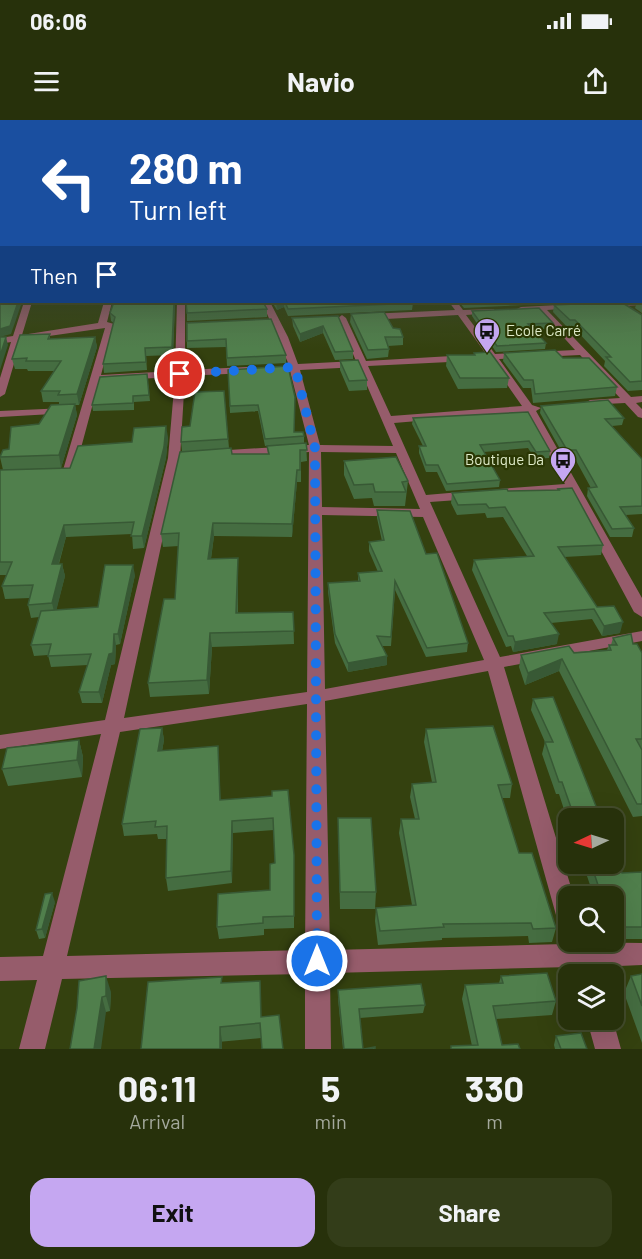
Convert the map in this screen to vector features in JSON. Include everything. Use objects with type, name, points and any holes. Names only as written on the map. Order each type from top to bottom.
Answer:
[{"type":"street","points":[[0,394],[2,381],[28,303]]},
{"type":"street","points":[[102,326],[108,303]]},
{"type":"street","points":[[32,1049],[112,728],[186,457],[180,374],[188,326],[181,303]]},
{"type":"street","points":[[267,303],[283,320],[315,448],[318,1049]]},
{"type":"street","points":[[454,303],[529,408],[642,612]]},
{"type":"street","points":[[619,303],[635,314]]},
{"type":"street","points":[[598,305],[642,303]]},
{"type":"street","points":[[559,886],[494,663],[362,364],[336,318],[587,306]]},
{"type":"street","points":[[541,308],[642,415]]},
{"type":"street","points":[[387,316],[393,324]]},
{"type":"street","points":[[265,321],[283,320]]},
{"type":"street","points":[[0,341],[110,324],[68,474],[45,475]]},
{"type":"street","points":[[272,369],[583,352]]},
{"type":"street","points":[[94,378],[261,369]]},
{"type":"street","points":[[573,405],[642,399]]},
{"type":"street","points":[[387,420],[551,406]]},
{"type":"street","points":[[0,414],[86,410]]},
{"type":"street","points":[[186,457],[315,448],[400,450]]},
{"type":"street","points":[[421,499],[572,487]]},
{"type":"street","points":[[315,511],[428,513]]},
{"type":"street","points":[[0,742],[112,728],[316,697],[642,636]]},
{"type":"street","points":[[0,969],[642,954]]},
{"type":"street","points":[[603,1030],[608,1049]]},
{"type":"building","points":[[0,303],[18,303],[10,326],[0,329]]},
{"type":"building","points":[[114,303],[174,303],[172,347],[145,348],[146,362],[103,364],[115,317],[110,313]]},
{"type":"building","points":[[186,303],[264,303],[267,309],[187,313]]},
{"type":"building","points":[[285,303],[413,303],[288,309]]},
{"type":"building","points":[[623,303],[642,315],[642,381],[630,382],[606,357],[611,357],[575,320],[570,320],[554,305]]},
{"type":"building","points":[[539,308],[553,323],[528,324],[546,343],[497,346],[472,311]]},
{"type":"building","points":[[384,312],[393,328],[400,329],[403,337],[385,337],[389,349],[368,350],[351,314]]},
{"type":"building","points":[[338,316],[353,351],[335,352],[323,326],[300,334],[292,318]]},
{"type":"building","points":[[271,319],[286,355],[227,358],[226,339],[187,341],[187,323]]},
{"type":"building","points":[[50,334],[48,339],[95,337],[77,394],[58,395],[60,391],[41,391],[61,361],[12,359],[20,335]]},
{"type":"building","points":[[0,337],[6,337],[0,356]]},
{"type":"building","points":[[555,350],[563,358],[589,358],[617,387],[535,394],[533,380],[524,380],[504,353]]},
{"type":"building","points":[[490,352],[509,378],[460,378],[447,355],[475,355],[474,353]]},
{"type":"building","points":[[358,360],[367,380],[349,381],[340,361]]},
{"type":"building","points":[[288,366],[295,397],[294,432],[303,432],[304,436],[265,439],[258,405],[230,406],[228,370]]},
{"type":"building","points":[[147,374],[149,395],[133,396],[133,403],[92,405],[100,377]]},
{"type":"building","points":[[224,391],[228,439],[181,442],[182,427],[190,426],[195,392]]},
{"type":"building","points":[[608,400],[624,418],[605,419],[642,459],[642,506],[620,507],[634,528],[612,529],[588,488],[597,487],[576,450],[567,450],[541,406]]},
{"type":"building","points":[[75,404],[59,455],[0,457],[3,450],[9,449],[11,427],[39,424],[51,405]]},
{"type":"building","points":[[528,412],[550,451],[536,452],[529,441],[480,445],[500,480],[447,484],[438,465],[426,465],[419,446],[426,446],[413,418]]},
{"type":"building","points":[[166,426],[164,447],[142,536],[131,536],[134,522],[64,525],[52,564],[62,564],[52,603],[28,605],[33,585],[2,586],[12,562],[0,562],[0,470],[70,468],[78,446],[132,442],[134,428]]},
{"type":"building","points":[[306,443],[307,450],[300,450],[300,470],[297,470],[292,524],[213,523],[208,559],[238,558],[236,613],[293,612],[294,631],[210,633],[207,680],[148,683],[164,599],[175,599],[179,533],[161,534],[180,452],[231,448],[232,454],[269,454],[267,446]]},
{"type":"building","points":[[396,457],[408,481],[402,482],[406,492],[375,492],[373,484],[354,485],[344,461]]},
{"type":"building","points":[[572,488],[603,545],[558,547],[597,607],[614,606],[623,622],[604,626],[594,609],[544,613],[559,634],[515,642],[513,636],[508,636],[474,560],[534,556],[505,507],[489,508],[486,504],[458,505],[452,493]]},
{"type":"building","points":[[377,510],[410,511],[426,554],[437,553],[468,643],[427,648],[395,581],[391,637],[377,636],[387,656],[348,663],[335,634],[328,583],[360,581],[358,573],[382,571],[369,542],[384,540]]},
{"type":"building","points":[[105,565],[133,565],[118,634],[114,634],[113,653],[109,654],[99,692],[79,692],[91,654],[48,656],[51,644],[31,645],[41,611],[98,607]]},
{"type":"building","points":[[631,634],[633,644],[637,644],[642,653],[642,739],[636,739],[642,750],[642,804],[637,804],[562,659],[528,673],[521,655],[569,646],[574,653],[611,650],[609,645],[617,645],[613,638]]},
{"type":"building","points":[[553,697],[597,808],[571,808],[545,742],[553,742],[533,699]]},
{"type":"building","points":[[493,726],[512,784],[498,785],[519,853],[532,853],[556,928],[533,929],[531,923],[443,924],[444,927],[380,931],[376,908],[416,905],[401,819],[419,819],[412,784],[436,782],[426,729]]},
{"type":"building","points":[[162,728],[158,751],[218,746],[220,800],[272,796],[272,791],[288,790],[294,855],[294,916],[263,917],[263,923],[217,927],[218,894],[270,890],[270,864],[275,863],[273,818],[232,821],[231,871],[166,878],[167,826],[155,827],[156,821],[122,824],[140,729]]},
{"type":"building","points":[[79,740],[77,760],[2,769],[7,748]]},
{"type":"building","points":[[338,818],[371,818],[376,892],[340,892]]},
{"type":"building","points":[[642,872],[642,927],[624,927],[624,886],[598,886],[594,874]]},
{"type":"building","points":[[52,893],[42,929],[36,930],[45,894]]},
{"type":"building","points":[[547,973],[556,1001],[493,1006],[502,1045],[518,1044],[520,1049],[451,1049],[451,1046],[478,1045],[465,985],[503,983],[501,976]]},
{"type":"building","points":[[642,974],[642,1006],[631,976]]},
{"type":"building","points":[[106,976],[106,996],[102,997],[94,1049],[70,1049],[79,981]]},
{"type":"building","points":[[222,977],[221,983],[260,981],[261,1017],[279,1015],[283,1049],[262,1049],[260,1023],[220,1027],[220,1049],[141,1049],[148,982]]},
{"type":"building","points":[[421,984],[425,1005],[359,1009],[363,1049],[344,1049],[338,990]]},
{"type":"building","points":[[581,1033],[587,1049],[561,1049],[556,1036]]},
{"type":"place","name":"Ecole Carré","points":[[487,354]]},
{"type":"place","name":"Boutique Da","points":[[563,483]]},
{"type":"route","points":[[180,374],[295,367],[315,448],[317,961]]}]
